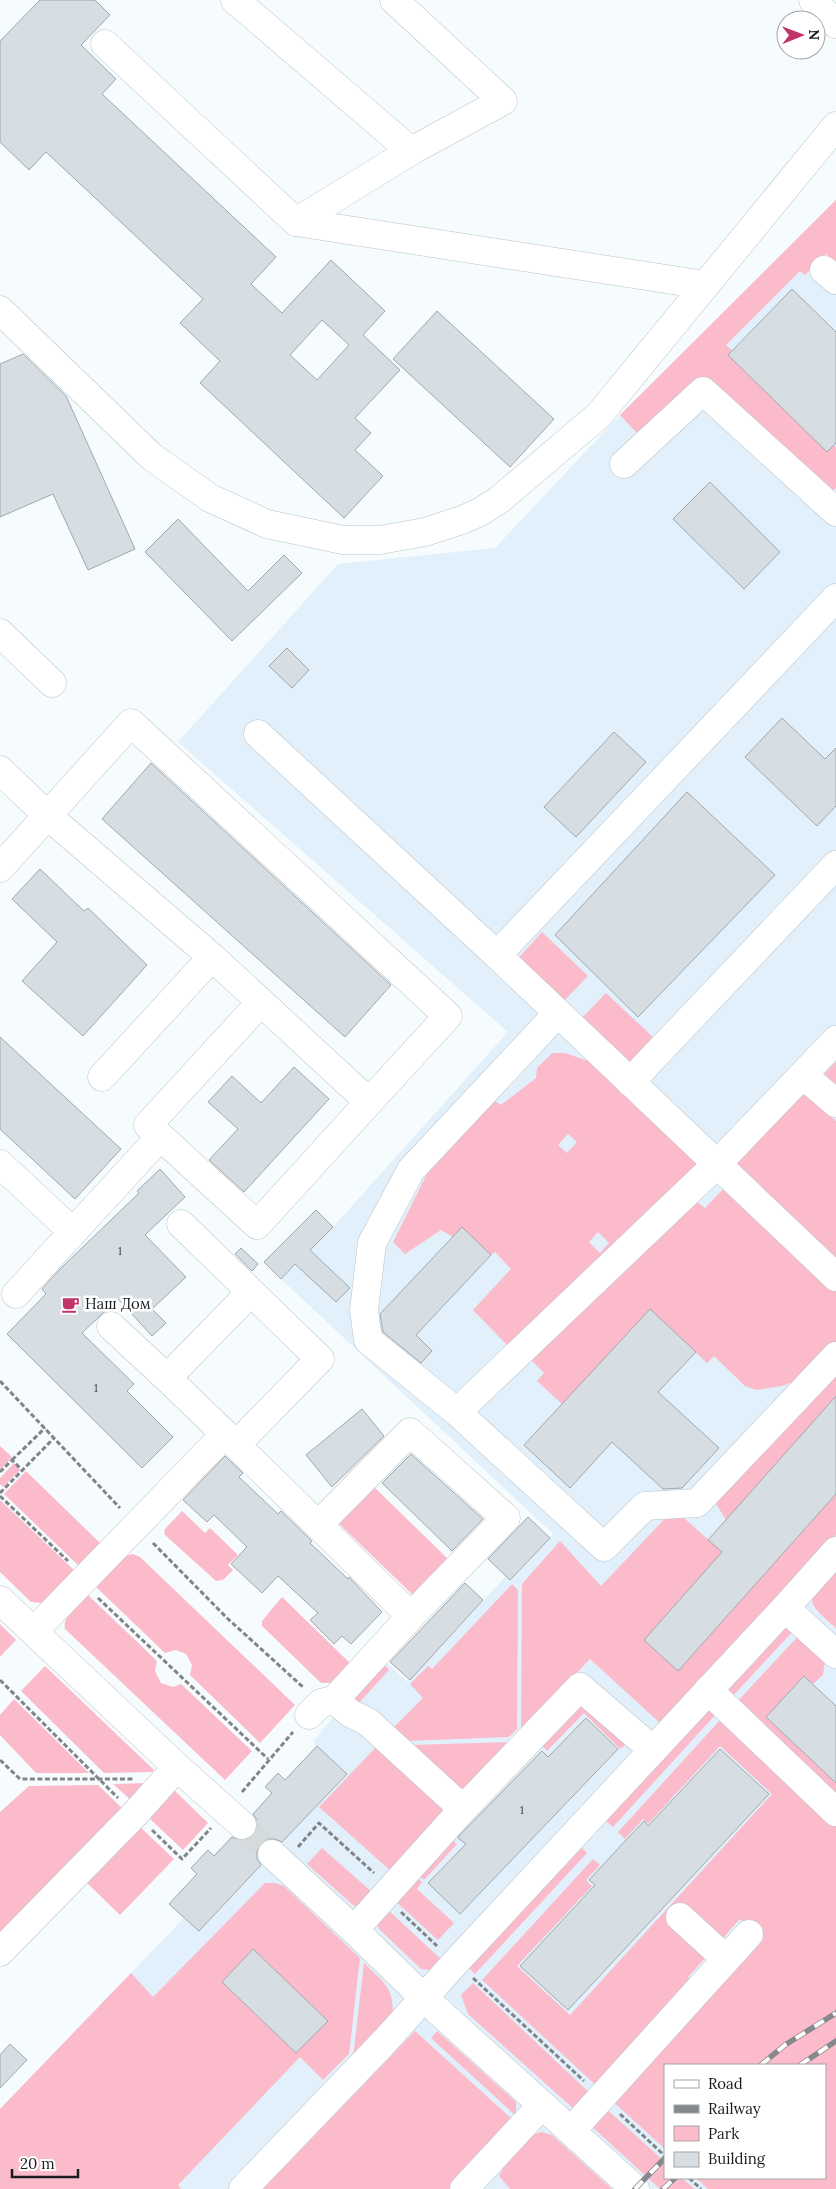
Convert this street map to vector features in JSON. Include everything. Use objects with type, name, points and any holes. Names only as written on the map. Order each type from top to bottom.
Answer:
[{"type":"lane","points":[[235,0],[411,150]]},
{"type":"lane","points":[[296,222],[411,150],[503,101],[394,0]]},
{"type":"lane","points":[[813,0],[836,24]]},
{"type":"lane","points":[[106,44],[296,222],[705,285]]},
{"type":"lane","points":[[0,310],[152,457],[210,498],[267,524],[316,535],[360,541],[380,540],[433,530],[480,512],[499,500],[598,415],[836,126]]},
{"type":"lane","points":[[624,464],[704,391],[836,512]]},
{"type":"lane","points":[[497,955],[836,598]]},
{"type":"lane","points":[[0,633],[52,683]]},
{"type":"lane","points":[[0,868],[131,723],[448,1016],[257,1225],[148,1125],[261,1002]]},
{"type":"lane","points":[[258,734],[497,955],[836,1277]]},
{"type":"lane","points":[[0,770],[48,816],[212,957],[369,1102]]},
{"type":"lane","points":[[630,1082],[836,865]]},
{"type":"lane","points":[[102,1077],[212,957]]},
{"type":"lane","points":[[558,1013],[412,1170],[372,1243],[364,1310],[368,1340],[457,1412],[604,1547],[645,1506],[697,1503],[836,1356]]},
{"type":"lane","points":[[457,1412],[717,1164],[836,1040]]},
{"type":"lane","points":[[803,1075],[836,1103]]},
{"type":"lane","points":[[16,1294],[160,1136]]},
{"type":"lane","points":[[0,1164],[73,1232]]},
{"type":"lane","points":[[34,1631],[136,1526],[320,1359],[181,1224]]},
{"type":"lane","points":[[167,1378],[251,1292]]},
{"type":"lane","points":[[111,1326],[167,1378],[411,1616]]},
{"type":"lane","points":[[318,1525],[410,1432],[506,1518],[321,1706]]},
{"type":"lane","points":[[243,2189],[425,1999],[455,1963],[836,1551]]},
{"type":"lane","points":[[0,1600],[34,1631],[172,1773],[235,1811]]},
{"type":"lane","points":[[785,1608],[836,1654]]},
{"type":"lane","points":[[354,1930],[463,1810],[580,1687],[653,1750]]},
{"type":"lane","points":[[708,1690],[836,1812]]},
{"type":"lane","points":[[321,1706],[350,1713],[368,1722],[463,1810]]},
{"type":"lane","points":[[0,1952],[135,1814],[172,1773]]},
{"type":"lane","points":[[277,1859],[425,1999],[634,2189]]},
{"type":"lane","points":[[680,1917],[726,1959]]},
{"type":"lane","points":[[571,2131],[749,1934]]},
{"type":"lane","points":[[464,2189],[542,2105]]},
{"type":"path","points":[[0,1381],[136,1526],[227,1618],[321,1706],[268,1759],[235,1811],[182,1859],[0,1680]]},
{"type":"path","points":[[0,1472],[45,1428]]},
{"type":"path","points":[[54,1438],[0,1494],[84,1580],[268,1759]]},
{"type":"path","points":[[12,1460],[22,1470]]},
{"type":"path","points":[[0,1760],[20,1779],[100,1779],[172,1773]]},
{"type":"path","points":[[277,1859],[319,1823],[455,1963],[484,1987],[664,2155]]},
{"type":"path","points":[[690,2179],[701,2189]]},
{"type":"shaded area","points":[[836,200],[836,2189],[0,2189],[0,2109],[184,1918],[169,1904],[197,1874],[191,1868],[208,1850],[214,1855],[316,1746],[313,1741],[353,1694],[385,1661],[408,1682],[506,1576],[510,1580],[553,1534],[281,1279],[333,1227],[508,1032],[178,742],[338,564],[495,548],[620,415]]},
{"type":"green space","points":[[836,200],[836,263],[826,254],[805,275],[800,271],[726,345],[836,447],[836,488],[830,494],[706,379],[638,434],[620,415]]},
{"type":"green space","points":[[542,932],[588,976],[561,1004],[516,961]]},
{"type":"green space","points":[[606,993],[656,1040],[629,1068],[579,1021]]},
{"type":"green space","points":[[552,1053],[565,1053],[597,1064],[704,1166],[514,1346],[507,1345],[473,1310],[511,1269],[495,1252],[491,1255],[462,1228],[453,1237],[441,1230],[405,1254],[393,1242],[427,1174],[424,1168],[485,1095],[501,1105],[536,1078],[537,1068]],"holes":[[[568,1134],[577,1142],[567,1153],[558,1145]],[[598,1232],[609,1243],[600,1253],[589,1242]]]},
{"type":"green space","points":[[836,1062],[836,1093],[820,1078]]},
{"type":"green space","points":[[805,1092],[836,1121],[836,1258],[735,1163]]},
{"type":"green space","points":[[726,1186],[836,1289],[836,1344],[799,1380],[782,1386],[756,1390],[745,1386],[714,1356],[707,1363],[650,1310],[562,1404],[537,1381],[544,1373],[527,1356],[690,1196],[705,1208]]},
{"type":"green space","points":[[836,1369],[836,1411],[726,1520],[715,1502]]},
{"type":"green space","points":[[0,1446],[12,1457],[0,1470]]},
{"type":"green space","points":[[14,1463],[20,1470],[3,1487],[0,1484],[0,1478]]},
{"type":"green space","points":[[26,1471],[100,1543],[80,1567],[4,1494]]},
{"type":"green space","points":[[371,1484],[448,1559],[413,1595],[335,1520]]},
{"type":"green space","points":[[836,1494],[836,1535],[661,1724],[590,1659],[521,1732],[522,1584],[560,1541],[601,1586],[674,1509],[722,1552],[644,1640],[678,1671]]},
{"type":"green space","points":[[0,1500],[75,1571],[43,1603],[31,1602],[0,1572]]},
{"type":"green space","points":[[182,1511],[205,1533],[210,1528],[238,1555],[228,1565],[233,1570],[223,1580],[216,1581],[164,1534],[165,1529]]},
{"type":"green space","points":[[133,1554],[140,1557],[295,1705],[260,1743],[190,1675],[192,1665],[186,1654],[176,1650],[165,1653],[96,1587],[124,1556]]},
{"type":"green space","points":[[836,1569],[836,1628],[813,1605],[812,1599],[814,1594]]},
{"type":"green space","points":[[512,1584],[518,1590],[517,1729],[509,1737],[406,1741],[393,1728],[423,1698],[410,1684],[428,1666],[432,1669]]},
{"type":"green space","points":[[88,1595],[157,1661],[155,1671],[161,1683],[173,1687],[181,1684],[252,1751],[225,1780],[65,1629],[66,1619],[69,1614]]},
{"type":"green space","points":[[282,1597],[353,1666],[334,1683],[321,1683],[262,1626],[262,1621]]},
{"type":"green space","points":[[788,1622],[797,1627],[730,1699],[728,1690]]},
{"type":"green space","points":[[0,1624],[16,1640],[0,1657]]},
{"type":"green space","points":[[802,1632],[825,1661],[823,1675],[813,1684],[804,1676],[766,1717],[836,1783],[836,1801],[735,1704]]},
{"type":"green space","points":[[384,1664],[389,1670],[358,1704],[354,1700],[353,1695]]},
{"type":"green space","points":[[45,1666],[154,1770],[152,1772],[104,1773],[21,1691]]},
{"type":"green space","points":[[14,1699],[89,1773],[36,1773],[0,1735],[0,1715]]},
{"type":"green space","points":[[582,1706],[589,1709],[625,1745],[620,1749],[584,1713],[547,1751],[539,1742],[573,1708]]},
{"type":"green space","points":[[709,1710],[717,1713],[613,1827],[605,1820]]},
{"type":"green space","points":[[722,1718],[836,1824],[836,2189],[708,2189],[697,2179],[826,2179],[826,2064],[664,2064],[664,2148],[608,2097],[710,1998],[763,1940],[740,1919],[688,1977],[696,1984],[600,2089],[482,1980],[593,1859],[600,1865],[586,1880],[592,1886],[517,1966],[570,2015],[772,1794],[720,1746],[648,1824],[643,1819],[625,1839],[618,1832]]},
{"type":"green space","points":[[512,1742],[463,1791],[411,1745]]},
{"type":"green space","points":[[378,1745],[446,1810],[392,1872],[319,1807]]},
{"type":"green space","points":[[149,1783],[132,1801],[113,1784]]},
{"type":"green space","points":[[98,1785],[123,1809],[0,1935],[0,1812],[29,1786]]},
{"type":"green space","points":[[173,1789],[208,1823],[183,1850],[147,1816]]},
{"type":"green space","points":[[138,1825],[174,1859],[120,1915],[85,1881]]},
{"type":"green space","points":[[450,1838],[457,1844],[424,1880],[417,1874]]},
{"type":"green space","points":[[580,1846],[587,1853],[475,1974],[468,1967]]},
{"type":"green space","points":[[322,1848],[373,1893],[357,1907],[307,1864]]},
{"type":"green space","points":[[415,1876],[422,1882],[417,1889],[454,1923],[438,1940],[393,1899]]},
{"type":"green space","points":[[265,1883],[275,1883],[284,1886],[360,1958],[349,2054],[323,2080],[300,2057],[178,2185],[181,2189],[0,2189],[0,2109],[131,1973],[153,1997]],"holes":[[[253,1949],[327,2021],[296,2053],[222,1982]]]},
{"type":"green space","points":[[386,1908],[444,1962],[432,1970],[421,1969],[379,1929],[377,1923]]},
{"type":"green space","points":[[364,1963],[389,1991],[393,2005],[393,2015],[353,2058]]},
{"type":"green space","points":[[473,1983],[593,2096],[575,2110],[468,2014],[461,1995]]},
{"type":"green space","points":[[415,2031],[513,2120],[450,2189],[263,2189]]},
{"type":"green space","points":[[437,2031],[516,2102],[516,2116],[431,2038]]},
{"type":"green space","points":[[601,2104],[664,2161],[664,2179],[683,2179],[695,2189],[660,2189],[589,2124]]},
{"type":"green space","points":[[542,2132],[552,2135],[612,2189],[510,2189],[499,2176],[502,2170],[523,2143],[530,2137]]},
{"type":"building","points":[[40,0],[95,0],[110,15],[81,45],[116,79],[102,94],[276,257],[251,284],[282,313],[331,260],[385,311],[363,335],[400,370],[355,418],[371,433],[355,450],[383,476],[344,518],[200,383],[220,361],[180,323],[203,299],[46,152],[29,170],[0,142],[0,41]],"holes":[[[322,320],[349,345],[317,380],[290,355]]]},
{"type":"building","points":[[792,289],[836,332],[836,443],[827,452],[728,355]]},
{"type":"building","points":[[437,311],[554,419],[510,467],[393,359]]},
{"type":"building","points":[[23,354],[66,396],[135,549],[88,570],[53,494],[0,517],[0,364]]},
{"type":"building","points":[[710,482],[780,552],[744,589],[673,519]]},
{"type":"building","points":[[178,519],[248,591],[284,555],[302,573],[232,641],[145,552]]},
{"type":"building","points":[[287,648],[309,670],[292,688],[269,666]]},
{"type":"building","points":[[782,718],[825,759],[836,748],[836,806],[817,826],[745,757]]},
{"type":"building","points":[[614,732],[646,762],[576,837],[544,807]]},
{"type":"building","points":[[151,763],[391,985],[345,1037],[102,819]]},
{"type":"building","points":[[687,792],[775,875],[638,1017],[555,935]]},
{"type":"building","points":[[40,869],[84,911],[88,908],[147,965],[83,1036],[22,981],[57,942],[12,899]]},
{"type":"building","points":[[0,1037],[121,1149],[75,1199],[0,1129]]},
{"type":"building","points":[[294,1067],[329,1099],[244,1192],[209,1160],[238,1129],[208,1102],[232,1076],[261,1103]]},
{"type":"building","points":[[160,1169],[185,1197],[145,1235],[186,1277],[152,1309],[166,1323],[152,1336],[118,1299],[82,1333],[134,1384],[127,1391],[173,1437],[142,1468],[7,1334],[46,1294],[42,1289],[60,1269],[139,1193],[137,1191]]},
{"type":"building","points":[[316,1210],[333,1227],[310,1250],[350,1288],[336,1302],[295,1264],[281,1279],[264,1262]]},
{"type":"building","points":[[462,1227],[491,1255],[416,1335],[432,1351],[421,1363],[383,1332],[380,1314]]},
{"type":"building","points":[[241,1248],[258,1264],[252,1271],[235,1254]]},
{"type":"building","points":[[650,1309],[696,1352],[658,1392],[719,1448],[682,1488],[663,1489],[612,1442],[570,1488],[524,1445]]},
{"type":"building","points":[[836,1396],[836,1494],[678,1671],[644,1640],[722,1552],[708,1540]]},
{"type":"building","points":[[362,1409],[384,1436],[332,1487],[306,1455]]},
{"type":"building","points":[[411,1454],[483,1519],[452,1551],[382,1483]]},
{"type":"building","points":[[225,1456],[243,1473],[239,1477],[278,1514],[281,1511],[312,1541],[310,1543],[348,1579],[349,1577],[382,1612],[351,1644],[342,1636],[334,1644],[310,1620],[318,1613],[278,1576],[262,1593],[231,1564],[247,1547],[214,1515],[207,1522],[183,1500]]},
{"type":"building","points":[[528,1517],[550,1538],[510,1580],[488,1559]]},
{"type":"building","points":[[465,1583],[483,1600],[410,1680],[390,1662]]},
{"type":"building","points":[[804,1676],[836,1706],[836,1783],[766,1717]]},
{"type":"building","points":[[586,1718],[618,1749],[460,1914],[428,1883],[466,1844],[458,1838],[459,1836],[542,1751],[548,1757]]},
{"type":"building","points":[[317,1746],[347,1774],[282,1842],[268,1839],[261,1843],[257,1851],[257,1859],[261,1865],[199,1931],[169,1904],[197,1874],[191,1868],[208,1850],[214,1856],[232,1837],[239,1840],[247,1840],[253,1836],[257,1828],[257,1820],[253,1814],[272,1793],[265,1787],[278,1773],[285,1780]]},
{"type":"building","points":[[720,1749],[769,1794],[568,2010],[520,1966],[595,1885],[589,1880],[644,1821],[648,1826]]},
{"type":"building","points":[[253,1949],[328,2021],[296,2053],[222,1982]]},
{"type":"building","points":[[10,2044],[27,2060],[0,2088],[0,2055]]},
{"type":"tunnel","points":[[242,1825],[272,1854]]},
{"type":"railway","points":[[762,2064],[785,2045],[836,2013]]},
{"type":"railway","points":[[802,2064],[836,2041]]},
{"type":"railway","points":[[635,2189],[664,2159]]},
{"type":"railway","points":[[663,2189],[674,2179]]},
{"type":"place","name":"Наш Дом","points":[[71,1304]]}]
